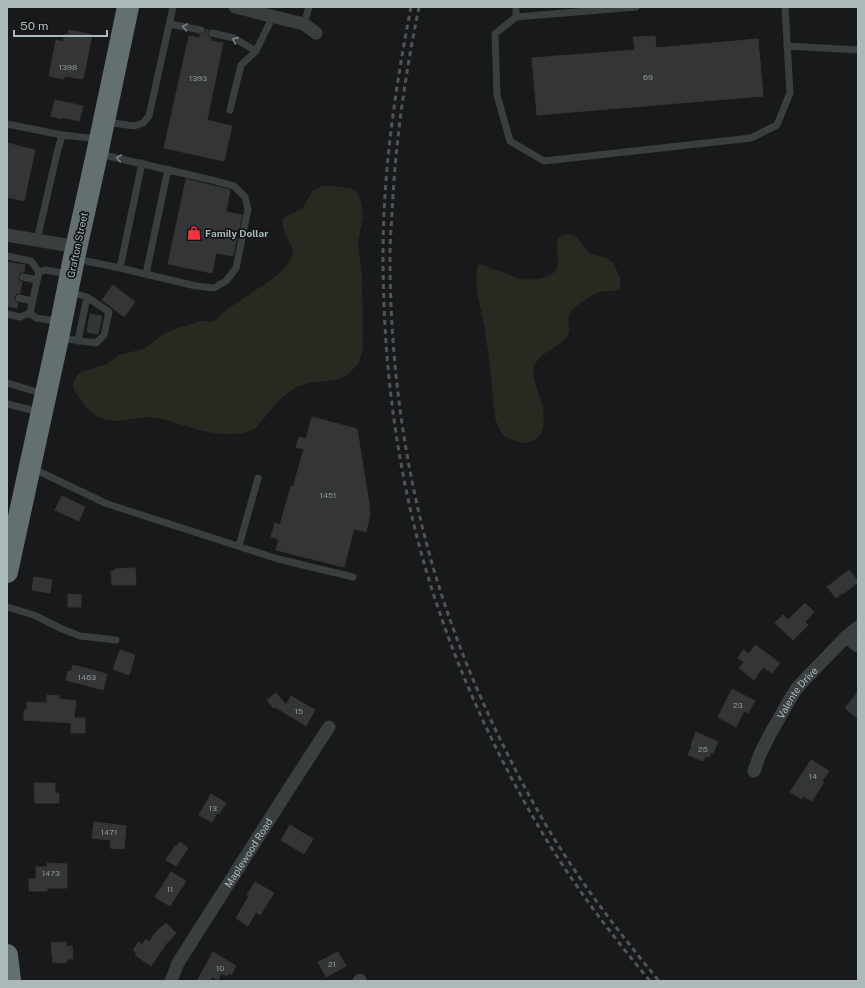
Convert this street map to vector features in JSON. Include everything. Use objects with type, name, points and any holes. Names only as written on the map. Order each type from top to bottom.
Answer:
[{"type":"highway","name":"Grafton Street","points":[[8,566],[44,404],[66,334],[75,273],[100,138],[128,7]]},
{"type":"highway","points":[[7,954],[10,981]]},
{"type":"street","points":[[236,7],[304,24],[316,33]]},
{"type":"street","points":[[7,235],[37,240],[75,273]]},
{"type":"street","name":"Valente Drive","points":[[754,771],[769,736],[790,699],[809,674],[858,627]]},
{"type":"street","points":[[846,637],[858,646]]},
{"type":"street","name":"Maplewood Road","points":[[171,981],[178,963],[197,932],[329,728]]},
{"type":"lane","points":[[7,124],[62,136],[100,138],[143,123],[149,116],[173,7]]},
{"type":"lane","points":[[304,24],[309,7]]},
{"type":"lane","points":[[516,7],[516,17]]},
{"type":"lane","points":[[636,7],[516,17],[495,34],[497,95],[510,141],[544,161],[751,138],[777,126],[790,93],[785,7]]},
{"type":"lane","points":[[230,110],[241,64],[256,51],[273,16]]},
{"type":"lane","points":[[170,24],[201,30]]},
{"type":"lane","points":[[212,33],[234,38],[256,51]]},
{"type":"lane","points":[[787,46],[858,50]]},
{"type":"lane","points":[[37,240],[62,136]]},
{"type":"lane","points":[[39,272],[45,270],[75,273],[120,268],[196,286],[214,288],[226,281],[236,268],[248,209],[245,197],[234,186],[142,163],[100,138]]},
{"type":"lane","points":[[120,268],[142,163]]},
{"type":"lane","points":[[146,274],[168,169]]},
{"type":"lane","points":[[7,256],[31,261],[39,272]]},
{"type":"lane","points":[[30,313],[39,272]]},
{"type":"lane","points":[[30,313],[36,318],[49,320],[66,334],[96,343],[104,335],[109,312],[75,273]]},
{"type":"lane","points":[[23,277],[37,280]]},
{"type":"lane","points":[[19,298],[32,301]]},
{"type":"lane","points":[[7,314],[20,317],[30,313]]},
{"type":"lane","points":[[7,383],[44,404]]},
{"type":"lane","points":[[7,404],[44,404]]},
{"type":"lane","points":[[28,475],[106,503],[278,559],[352,577]]},
{"type":"lane","points":[[239,546],[258,478]]},
{"type":"lane","points":[[7,606],[34,615],[80,636],[116,640]]},
{"type":"shaded area","points":[[322,186],[348,188],[357,192],[361,202],[363,217],[358,242],[362,277],[363,348],[359,363],[345,377],[296,387],[279,400],[256,428],[248,432],[238,434],[222,434],[202,431],[163,419],[148,417],[118,421],[107,420],[98,417],[86,408],[73,388],[73,383],[78,374],[107,364],[119,355],[143,349],[164,334],[178,328],[202,321],[212,322],[216,320],[223,312],[281,272],[293,254],[293,250],[284,231],[282,221],[285,217],[303,208],[313,190]]},
{"type":"shaded area","points":[[568,234],[577,238],[590,254],[605,257],[613,263],[620,277],[620,288],[618,290],[599,292],[575,307],[569,316],[569,332],[567,337],[542,356],[535,364],[533,373],[543,408],[543,429],[538,437],[528,443],[522,443],[502,434],[495,417],[484,325],[478,298],[476,272],[478,265],[481,264],[520,279],[530,280],[548,276],[556,270],[558,265],[557,241],[562,236]]},
{"type":"building","points":[[206,29],[208,30],[207,34],[211,38],[211,41],[223,43],[207,120],[232,126],[224,161],[164,148],[189,36],[200,38],[200,35],[205,33]]},
{"type":"building","points":[[69,30],[92,35],[83,79],[64,76],[64,79],[49,76],[56,40],[63,42],[65,34],[68,35]]},
{"type":"building","points":[[655,36],[656,48],[758,39],[763,96],[537,115],[532,58],[635,50],[633,37]]},
{"type":"building","points":[[55,100],[83,106],[79,121],[51,116]]},
{"type":"building","points":[[7,143],[35,150],[24,201],[7,197]]},
{"type":"building","points":[[186,179],[230,190],[226,212],[242,215],[233,256],[216,253],[212,273],[168,264]]},
{"type":"building","points":[[7,262],[25,265],[24,272],[20,273],[18,276],[19,280],[22,282],[20,293],[16,294],[14,297],[15,301],[18,303],[17,308],[7,306]]},
{"type":"building","points":[[113,285],[135,302],[124,317],[102,300]]},
{"type":"building","points":[[90,314],[102,316],[98,334],[87,332]]},
{"type":"building","points":[[312,417],[357,429],[370,515],[366,532],[354,529],[344,567],[276,550],[279,539],[271,537],[275,523],[280,525],[291,486],[293,487],[304,449],[296,447],[299,437],[306,439]]},
{"type":"building","points":[[62,496],[85,507],[79,521],[55,510]]},
{"type":"building","points":[[135,568],[136,585],[112,585],[111,571],[115,571],[115,569]]},
{"type":"building","points":[[849,570],[858,582],[836,598],[827,587]]},
{"type":"building","points":[[34,577],[52,580],[50,593],[32,590]]},
{"type":"building","points":[[68,594],[81,595],[81,607],[68,607]]},
{"type":"building","points":[[805,603],[814,612],[805,622],[808,625],[793,640],[775,623],[783,615],[788,620]]},
{"type":"building","points":[[755,645],[780,663],[772,673],[763,667],[754,680],[739,668],[744,662],[738,658],[743,650],[749,654]]},
{"type":"building","points":[[120,650],[135,655],[129,675],[113,669]]},
{"type":"building","points":[[73,665],[107,674],[103,690],[66,680],[68,671],[71,672]]},
{"type":"building","points":[[732,689],[755,701],[748,713],[744,711],[736,727],[718,717]]},
{"type":"building","points":[[858,692],[858,719],[845,708]]},
{"type":"building","points":[[276,693],[286,705],[291,696],[315,710],[306,726],[275,707],[273,708],[267,700]]},
{"type":"building","points":[[47,695],[59,696],[59,699],[76,701],[74,718],[85,718],[85,733],[71,733],[71,723],[24,720],[24,710],[27,710],[27,702],[47,703]]},
{"type":"building","points":[[696,732],[718,742],[713,753],[711,753],[709,757],[706,756],[703,761],[688,755]]},
{"type":"building","points":[[811,760],[829,771],[812,801],[803,796],[802,799],[790,792]]},
{"type":"building","points":[[34,783],[55,783],[55,793],[59,793],[59,803],[35,803]]},
{"type":"building","points":[[211,794],[226,803],[219,814],[217,813],[212,822],[199,815]]},
{"type":"building","points":[[94,822],[126,826],[124,849],[110,848],[111,840],[92,838]]},
{"type":"building","points":[[290,825],[313,839],[304,854],[281,840]]},
{"type":"building","points":[[180,842],[188,848],[176,866],[166,860],[175,846],[177,846]]},
{"type":"building","points":[[47,863],[67,864],[67,888],[47,888],[47,891],[29,891],[29,879],[36,879],[36,867],[47,867]]},
{"type":"building","points":[[171,872],[186,881],[170,906],[155,897]]},
{"type":"building","points":[[255,882],[274,893],[260,915],[256,912],[248,926],[236,918],[249,896],[247,895]]},
{"type":"building","points":[[166,923],[176,933],[166,944],[151,966],[135,955],[137,953],[133,950],[139,942],[142,945],[146,939],[149,942],[155,933]]},
{"type":"building","points":[[66,942],[66,947],[72,946],[73,959],[67,959],[67,962],[53,963],[51,943]]},
{"type":"building","points":[[213,952],[236,966],[231,975],[228,973],[227,976],[221,973],[218,980],[212,977],[210,981],[197,981]]},
{"type":"building","points":[[338,952],[346,966],[326,977],[318,962]]},
{"type":"railway","points":[[411,7],[391,131],[385,193],[383,256],[385,332],[392,407],[405,482],[422,556],[432,591],[457,660],[486,727],[519,792],[562,865],[620,944],[650,981]]},
{"type":"railway","points":[[419,7],[409,58],[398,136],[393,188],[390,256],[393,346],[398,391],[404,436],[422,524],[433,568],[467,665],[478,692],[515,770],[543,820],[583,883],[659,981]]},
{"type":"place","name":"Family Dollar","points":[[194,233]]}]
